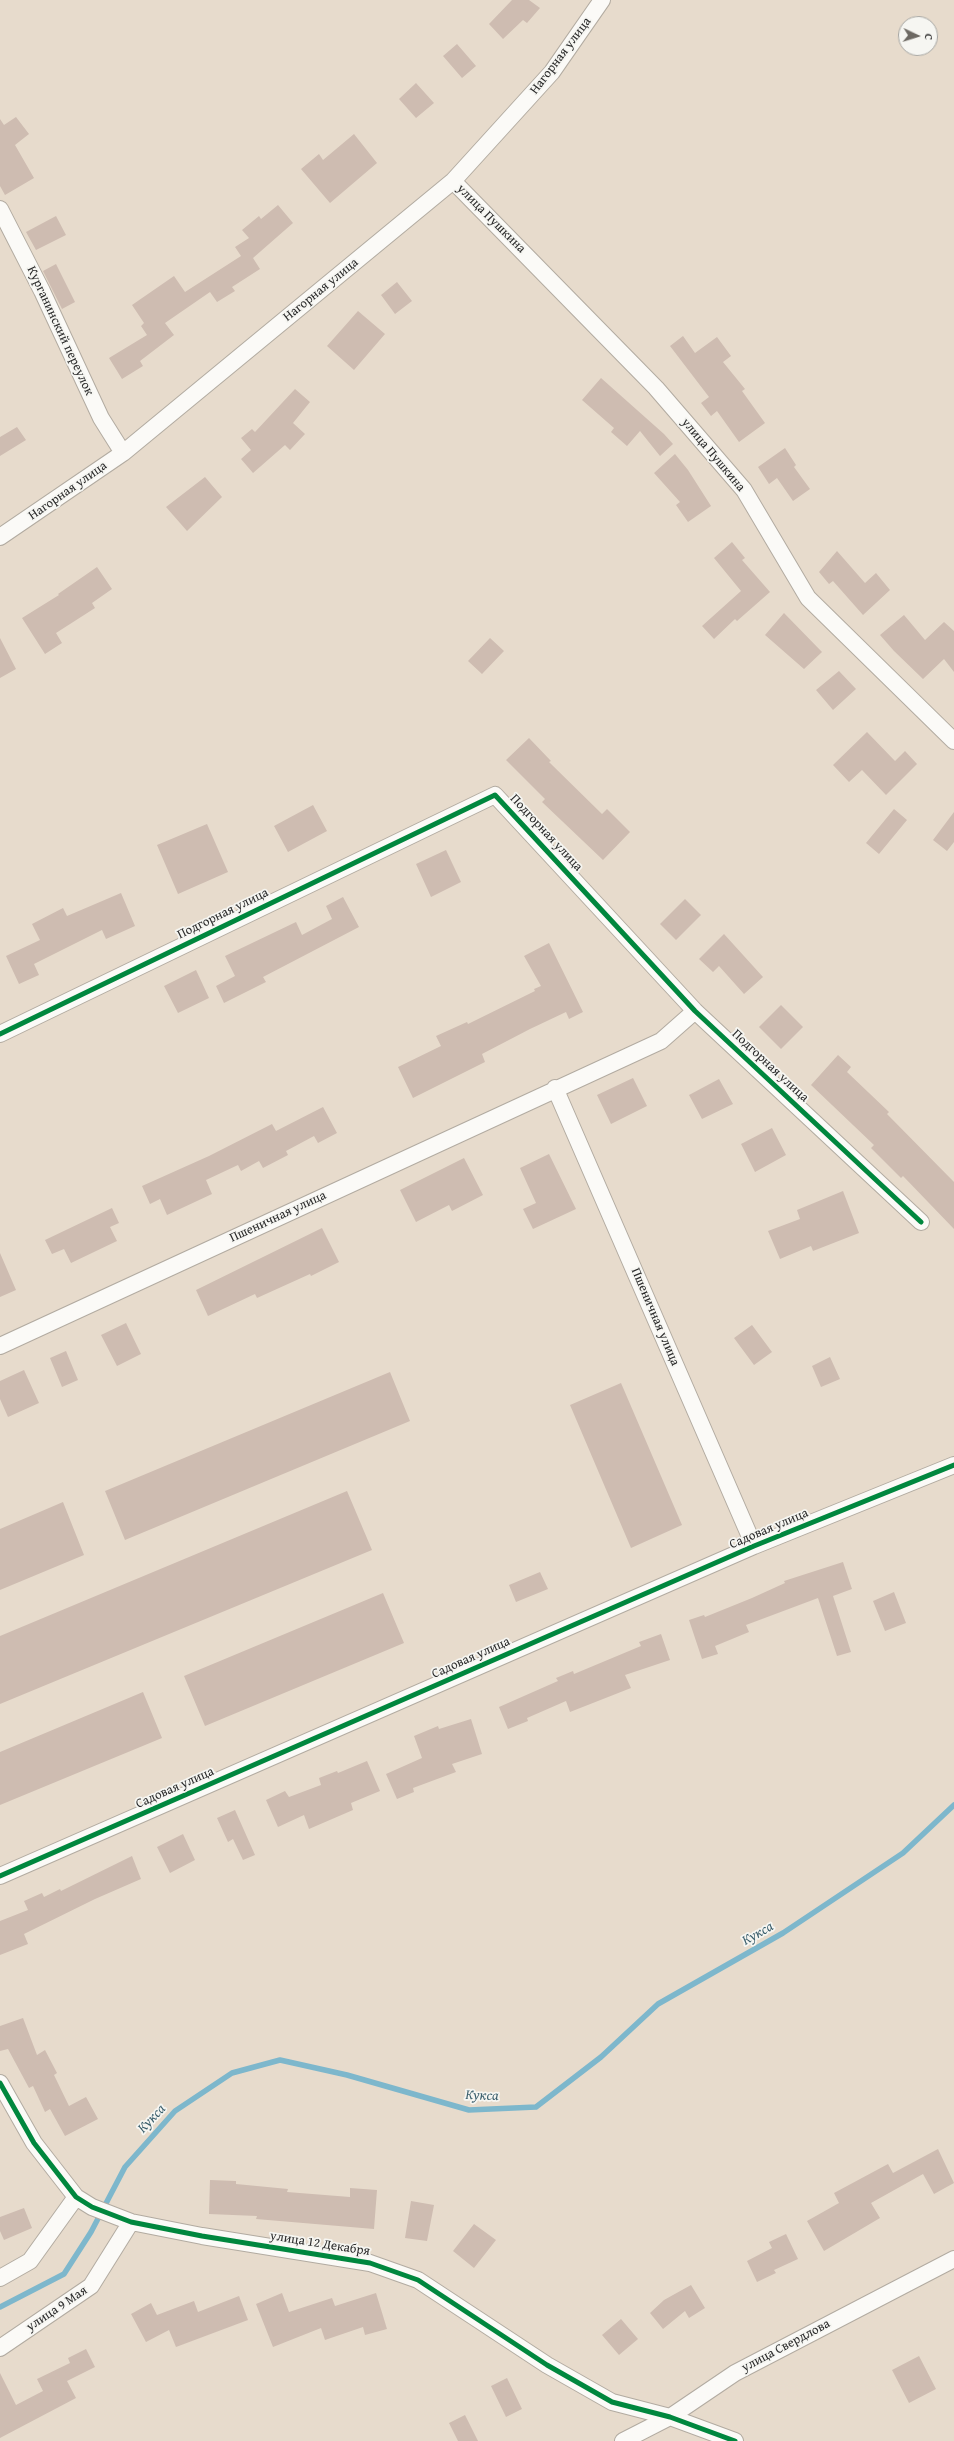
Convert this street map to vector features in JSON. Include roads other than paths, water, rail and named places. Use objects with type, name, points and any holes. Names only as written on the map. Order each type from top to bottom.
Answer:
[{"type":"street","name":"Нагорная улица","points":[[0,536],[122,453],[453,181],[552,72],[602,0]]},
{"type":"street","name":"улица Пушкина","points":[[453,181],[656,388],[744,490],[808,598],[954,741]]},
{"type":"street","name":"Курганинский переулок","points":[[0,209],[42,291],[101,418],[122,453]]},
{"type":"street","name":"Подгорная улица","points":[[0,1034],[495,795],[695,1011],[920,1222]]},
{"type":"street","name":"Пшеничная улица","points":[[0,1346],[555,1088],[661,1041],[695,1011]]},
{"type":"street","name":"Пшеничная улица","points":[[555,1088],[754,1546]]},
{"type":"street","name":"Садовая улица","points":[[0,1876],[754,1546],[954,1465]]},
{"type":"street","name":"улица 12 Декабря","points":[[0,2083],[34,2143],[76,2197],[92,2207],[131,2222],[202,2236],[370,2263],[411,2278],[547,2365],[612,2402],[670,2417],[735,2441]]},
{"type":"street","points":[[0,2278],[30,2261],[76,2197]]},
{"type":"street","name":"улица 9 Мая","points":[[0,2348],[91,2286],[131,2222]]},
{"type":"street","name":"улица Свердлова","points":[[623,2441],[670,2417],[735,2373],[954,2259]]},
{"type":"waterway","name":"Кукса","points":[[0,2307],[64,2274],[91,2232],[125,2167],[175,2111],[232,2073],[280,2060],[347,2075],[469,2110],[536,2107],[601,2057],[658,2004],[783,1933],[903,1853],[954,1805]]}]
